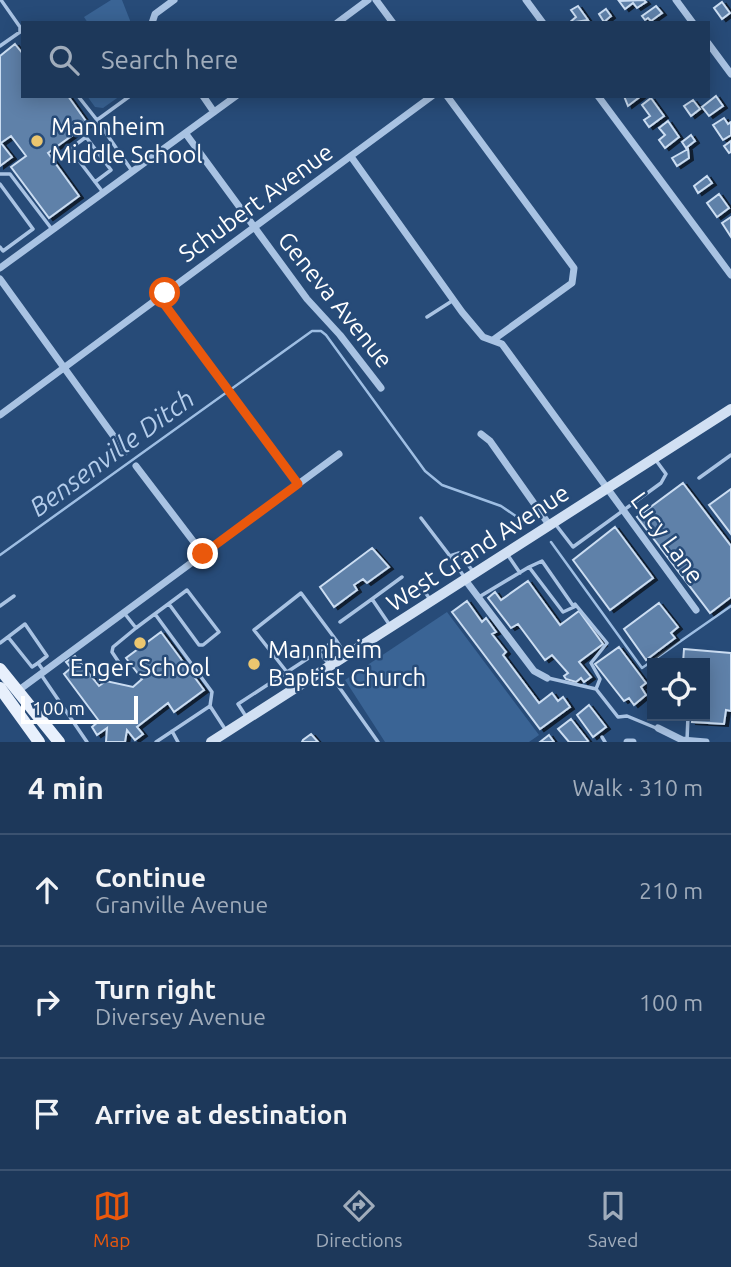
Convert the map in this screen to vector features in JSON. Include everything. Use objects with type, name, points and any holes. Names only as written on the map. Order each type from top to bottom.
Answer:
[{"type":"main road","name":"West Grand Avenue","points":[[211,742],[329,669],[731,409]]},
{"type":"main road","points":[[0,668],[59,742]]},
{"type":"main road","points":[[0,688],[39,742]]},
{"type":"street","points":[[153,21],[155,14],[174,0]]},
{"type":"street","points":[[340,21],[368,0]]},
{"type":"street","points":[[376,0],[392,21]]},
{"type":"street","points":[[526,0],[542,21]]},
{"type":"street","points":[[676,0],[692,21]]},
{"type":"street","points":[[710,46],[731,74]]},
{"type":"street","points":[[204,98],[214,112]]},
{"type":"street","points":[[0,268],[233,98]]},
{"type":"street","name":"Schubert Avenue","points":[[0,415],[352,158],[429,98]]},
{"type":"street","points":[[448,98],[575,268],[572,284],[493,340]]},
{"type":"street","points":[[599,98],[731,275]]},
{"type":"street","name":"Geneva Avenue","points":[[186,134],[253,229],[381,388]]},
{"type":"street","name":"Lucy Lane","points":[[352,158],[483,337],[502,344],[696,610]]},
{"type":"street","points":[[0,279],[125,452]]},
{"type":"street","points":[[159,297],[298,484]]},
{"type":"street","points":[[481,434],[490,441],[552,524]]},
{"type":"street","points":[[19,690],[339,454]]},
{"type":"street","points":[[136,466],[203,554]]},
{"type":"street","points":[[471,578],[479,597],[534,671],[547,678]]},
{"type":"street","points":[[659,728],[687,740],[706,742]]},
{"type":"lane","points":[[0,46],[21,33],[20,27],[1,0]]},
{"type":"lane","points":[[80,98],[133,172]]},
{"type":"lane","points":[[97,120],[127,98]]},
{"type":"lane","points":[[96,182],[111,170],[86,137],[70,149],[103,193]]},
{"type":"lane","points":[[0,174],[10,174],[52,230]]},
{"type":"lane","points":[[0,184],[33,229],[3,251],[0,247]]},
{"type":"lane","points":[[427,317],[454,300]]},
{"type":"lane","points":[[699,478],[731,455]]},
{"type":"lane","points":[[552,524],[573,547],[664,478],[665,471],[655,458]]},
{"type":"lane","points":[[421,518],[471,578]]},
{"type":"lane","points":[[450,556],[459,553],[471,578]]},
{"type":"lane","points":[[507,554],[520,573]]},
{"type":"lane","points":[[479,597],[542,561],[607,643],[591,663],[600,679],[596,689]]},
{"type":"lane","points":[[528,567],[565,613],[575,604]]},
{"type":"lane","points":[[340,622],[402,577]]},
{"type":"lane","points":[[421,586],[433,602]]},
{"type":"lane","points":[[126,673],[112,652],[113,647],[187,590],[219,632],[203,645],[199,645],[169,604]]},
{"type":"lane","points":[[299,687],[254,630],[301,593],[347,657]]},
{"type":"lane","points":[[0,606],[15,596]]},
{"type":"lane","points":[[372,599],[392,628]]},
{"type":"lane","points":[[124,612],[136,628]]},
{"type":"lane","points":[[155,614],[212,692],[210,706],[227,732]]},
{"type":"lane","points":[[0,643],[8,636],[26,624],[47,656],[32,667],[8,636]]},
{"type":"lane","points":[[248,719],[238,704],[335,640]]},
{"type":"lane","points":[[318,651],[378,742]]},
{"type":"lane","points":[[38,663],[87,742]]},
{"type":"lane","points":[[547,678],[596,689],[618,717],[627,716],[659,728]]},
{"type":"lane","points":[[156,742],[210,706]]},
{"type":"lane","points":[[687,740],[688,721]]},
{"type":"lane","points":[[172,732],[178,742]]},
{"type":"lane","points":[[602,737],[606,742]]},
{"type":"shaded area","points":[[111,0],[122,0],[130,21],[87,21],[84,17]]},
{"type":"shaded area","points":[[88,98],[117,98],[103,108],[95,107]]},
{"type":"shaded area","points":[[447,612],[539,735],[529,742],[385,742],[345,680]]},
{"type":"building","points":[[619,1],[646,2],[637,8],[633,3],[625,9]]},
{"type":"building","points":[[722,2],[730,13],[722,19],[714,8]]},
{"type":"building","points":[[578,6],[588,20],[571,21],[576,17],[571,10]]},
{"type":"building","points":[[656,6],[662,13],[651,21],[648,18],[645,20],[642,16]]},
{"type":"building","points":[[606,9],[611,16],[603,21],[599,14]]},
{"type":"building","points":[[15,44],[21,52],[21,98],[69,98],[88,124],[48,153],[79,196],[49,218],[11,167],[26,156],[11,136],[1,143],[12,157],[0,166],[0,56]]},
{"type":"building","points":[[716,96],[723,106],[709,116],[702,107]]},
{"type":"building","points":[[625,98],[638,98],[628,106]]},
{"type":"building","points":[[651,98],[664,116],[649,127],[644,120],[650,116],[642,105]]},
{"type":"building","points":[[693,100],[700,109],[691,116],[684,106]]},
{"type":"building","points":[[724,118],[728,124],[731,122],[731,135],[723,140],[713,125]]},
{"type":"building","points":[[668,121],[679,137],[665,148],[659,140],[665,135],[659,128]]},
{"type":"building","points":[[691,135],[695,141],[686,148],[682,142]]},
{"type":"building","points":[[731,141],[731,152],[729,153],[724,146]]},
{"type":"building","points":[[688,149],[689,158],[677,166],[672,158]]},
{"type":"building","points":[[707,176],[712,183],[698,193],[694,186]]},
{"type":"building","points":[[719,194],[729,208],[717,217],[707,203]]},
{"type":"building","points":[[731,217],[731,237],[722,223]]},
{"type":"building","points":[[683,483],[731,546],[731,597],[710,613],[637,517]]},
{"type":"building","points":[[731,489],[731,534],[709,505]]},
{"type":"building","points":[[615,527],[653,578],[610,610],[573,560]]},
{"type":"building","points":[[372,548],[389,567],[367,583],[363,579],[354,585],[357,590],[334,607],[320,587]]},
{"type":"building","points":[[528,581],[560,625],[579,611],[603,644],[579,662],[591,677],[584,682],[581,678],[576,682],[566,679],[564,676],[568,673],[552,655],[545,660],[518,624],[511,628],[488,598],[495,592],[501,600]]},
{"type":"building","points":[[467,601],[482,622],[486,618],[496,632],[492,634],[506,652],[503,655],[539,703],[552,693],[558,701],[563,697],[570,707],[540,729],[452,612]]},
{"type":"building","points":[[659,603],[678,627],[671,633],[675,638],[646,660],[624,629]]},
{"type":"building","points":[[161,632],[204,690],[174,712],[168,703],[137,727],[143,734],[135,740],[127,730],[125,742],[106,742],[107,728],[97,735],[92,727],[99,721],[64,674],[71,668],[66,662],[75,656],[99,686],[106,681],[133,687],[142,679],[126,658]]},
{"type":"building","points":[[619,647],[646,683],[641,687],[646,695],[634,705],[629,698],[624,701],[595,664]]},
{"type":"building","points":[[684,649],[731,653],[731,711],[726,710],[724,724],[692,722],[710,721],[710,658],[683,658]]},
{"type":"building","points":[[589,705],[606,727],[593,737],[577,715]]},
{"type":"building","points":[[571,719],[588,741],[569,742],[558,729]]},
{"type":"building","points":[[311,734],[318,742],[302,742],[303,740]]},
{"type":"building","points":[[549,735],[554,742],[540,742]]},
{"type":"waterway","name":"Bensenville Ditch","points":[[0,555],[312,331],[321,331],[326,335],[425,471],[442,485],[501,506],[523,521]]},
{"type":"waterway","name":"Bensenville Ditch","points":[[551,542],[642,668],[731,606]]},
{"type":"place","name":"Mannheim Middle School","points":[[37,141]]},
{"type":"place","name":"Enger School","points":[[140,643]]},
{"type":"place","name":"Mannheim Baptist Church","points":[[254,664]]},
{"type":"route","points":[[165,293],[159,297],[298,484],[203,554]]}]
